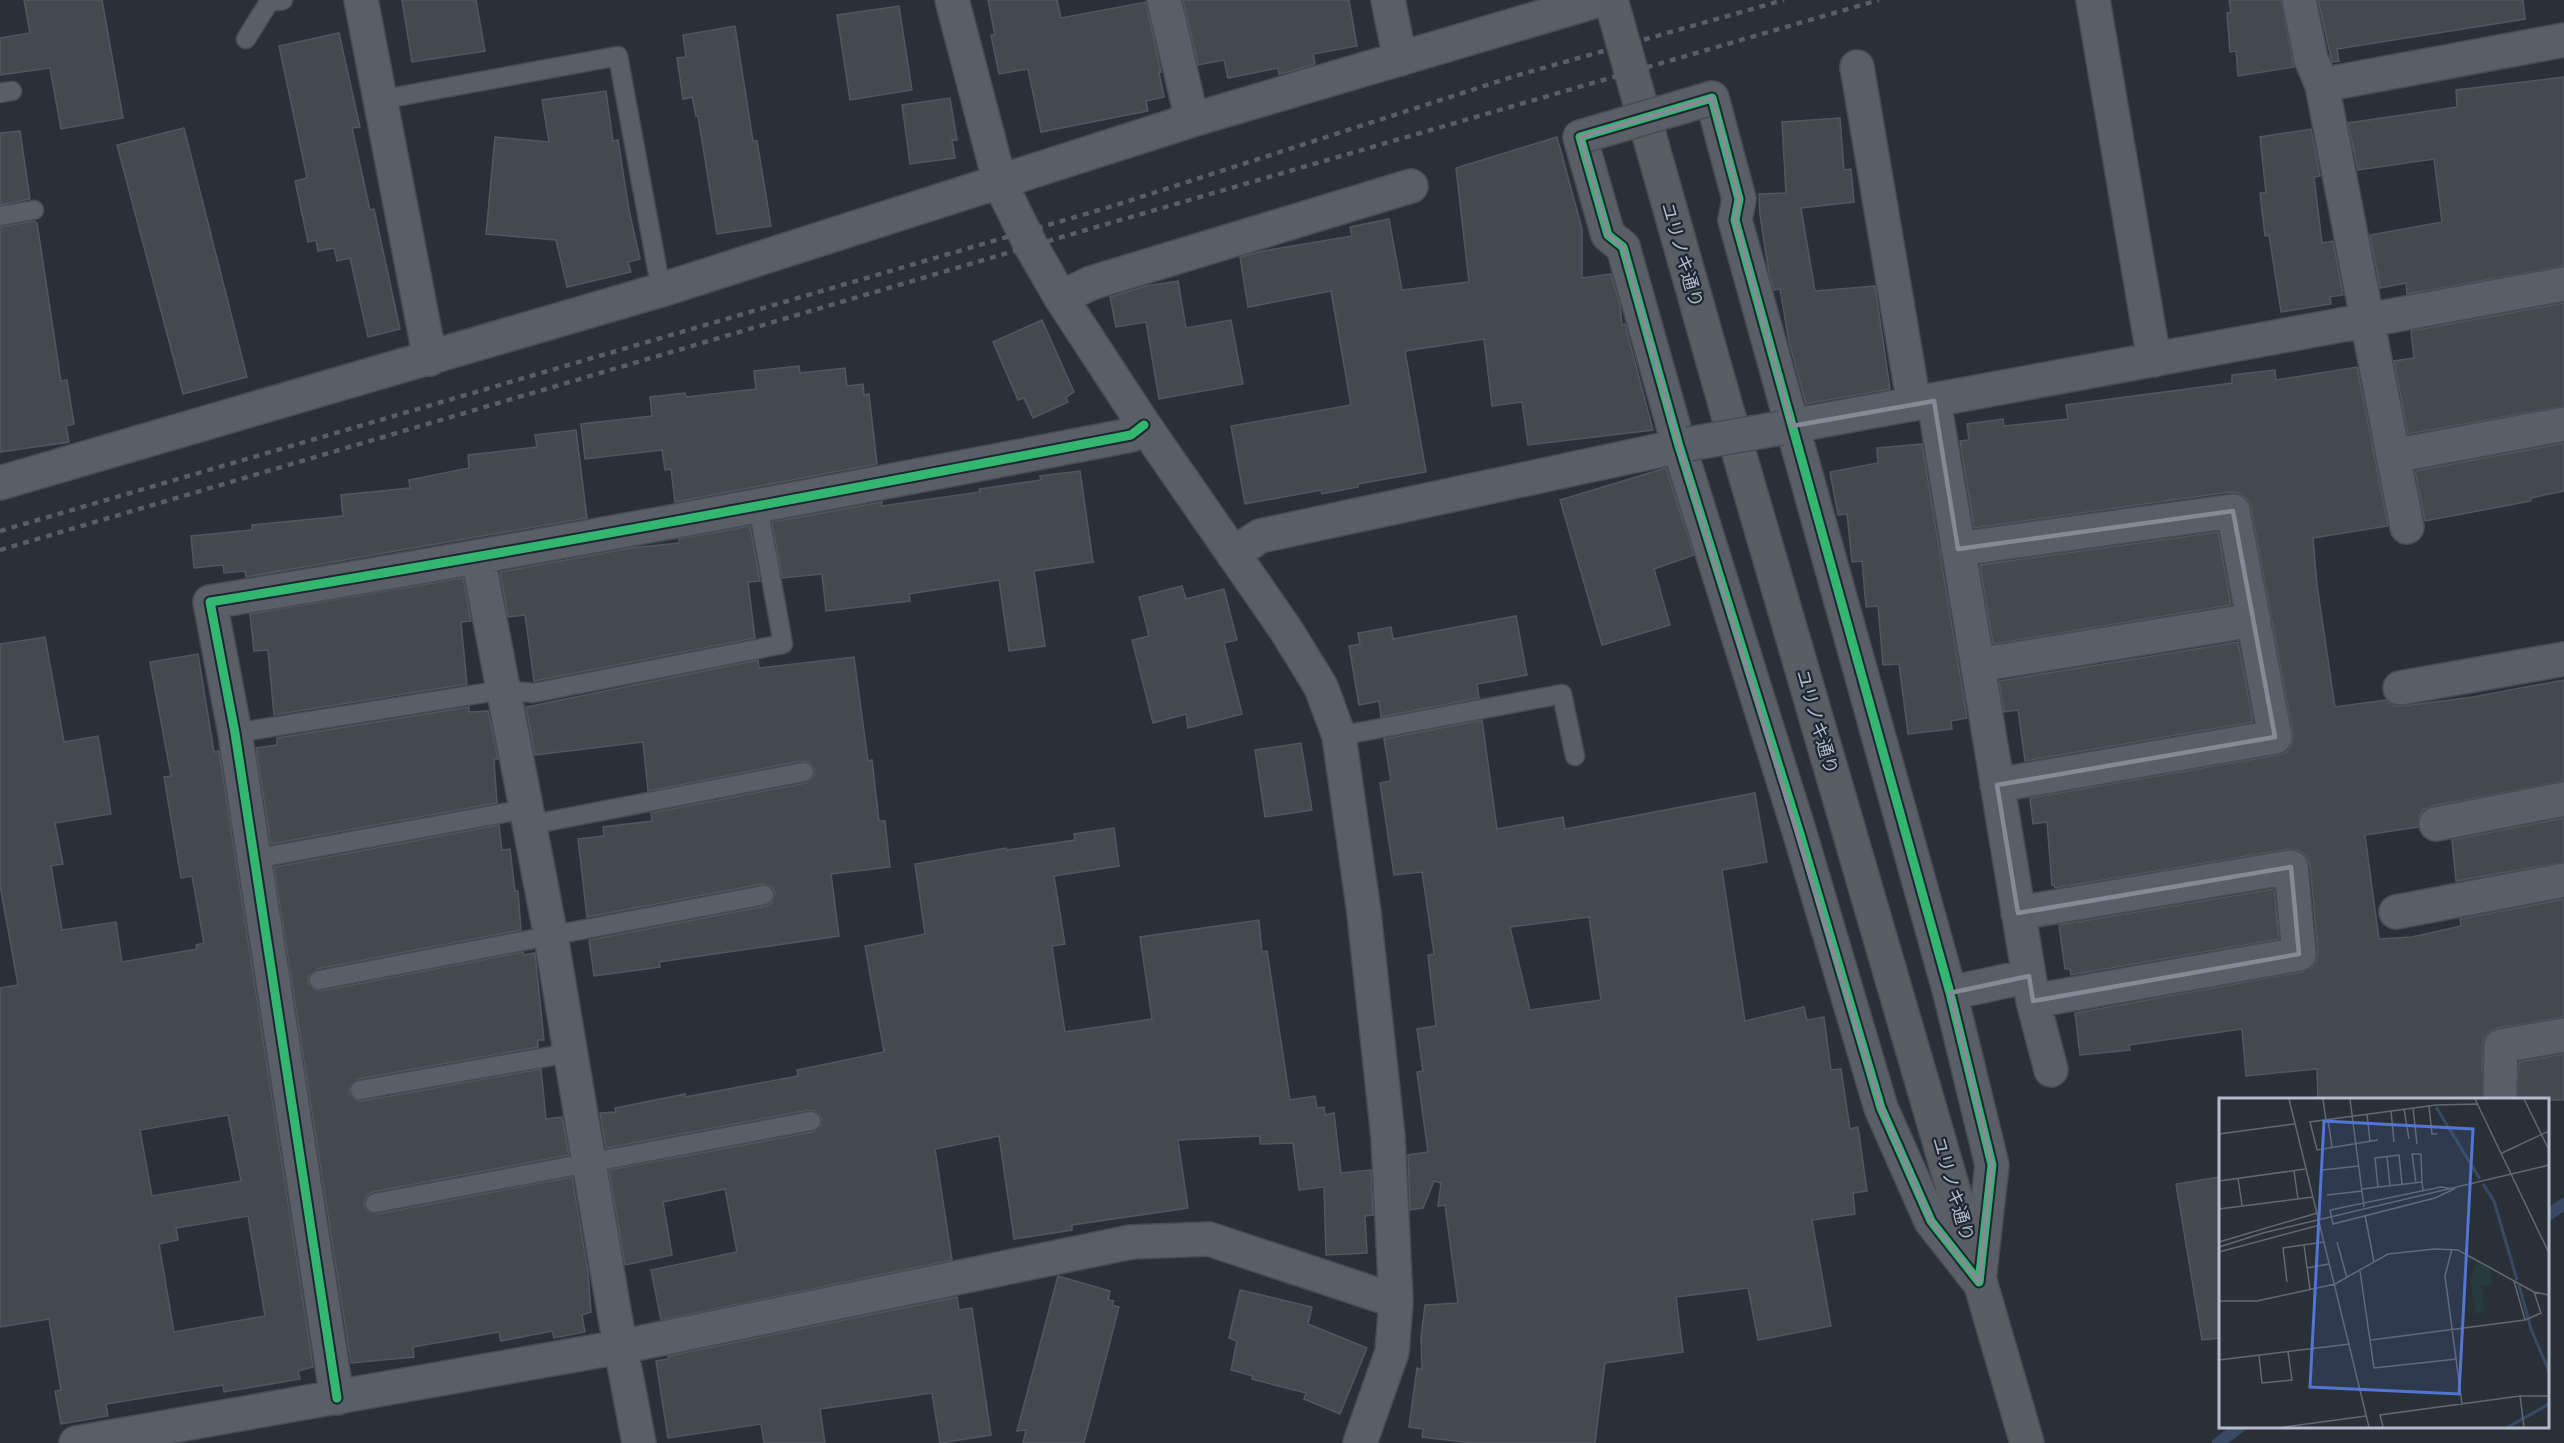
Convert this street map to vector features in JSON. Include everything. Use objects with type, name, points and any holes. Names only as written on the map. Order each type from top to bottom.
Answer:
[{"type":"street","points":[[361,0],[430,359]]},
{"type":"street","points":[[952,0],[1000,183],[1031,246],[1061,298],[1144,425],[1286,630],[1321,687],[1339,736],[1364,914],[1388,1137],[1396,1301],[1392,1352],[1360,1443]]},
{"type":"street","points":[[1164,0],[1192,120]]},
{"type":"street","points":[[1388,0],[1400,59]]},
{"type":"street","points":[[0,483],[662,290],[1192,120],[1400,59],[1558,6],[1599,0]]},
{"type":"street","name":"ユリノキ通り","points":[[1611,0],[1740,458],[2026,1443]]},
{"type":"street","points":[[2093,0],[2154,360]]},
{"type":"street","points":[[2300,0],[2311,59],[2322,85],[2407,527]]},
{"type":"street","points":[[2322,85],[2564,40]]},
{"type":"street","points":[[1857,67],[1924,403],[1958,549],[2031,988],[2051,1070]]},
{"type":"street","points":[[1712,98],[1739,199],[1735,220],[1787,427],[1950,993],[1992,1165],[1979,1282],[1930,1221],[1881,1108],[1623,247],[1608,235],[1580,137],[1712,98]]},
{"type":"street","points":[[1061,298],[1091,283],[1411,186]]},
{"type":"street","points":[[1233,554],[1260,536],[1684,445],[1924,403],[2564,284]]},
{"type":"street","points":[[2393,456],[2564,424]]},
{"type":"street","points":[[337,1398],[235,733],[210,602],[478,558],[758,506],[1131,435],[1144,425]]},
{"type":"street","points":[[1958,549],[2233,511],[2275,737],[1997,785]]},
{"type":"street","points":[[478,558],[551,937],[620,1347],[639,1443]]},
{"type":"street","points":[[1978,666],[2254,620]]},
{"type":"street","points":[[2400,688],[2564,659]]},
{"type":"street","points":[[2436,824],[2564,799]]},
{"type":"street","points":[[1950,993],[2031,988],[2299,954],[2291,867],[2018,913]]},
{"type":"street","points":[[2396,912],[2564,880]]},
{"type":"street","points":[[2500,1094],[2501,1046],[2564,1035]]},
{"type":"street","points":[[76,1443],[620,1347],[1131,1242],[1209,1239],[1396,1301]]},
{"type":"lane","points":[[246,39],[269,3],[283,0]]},
{"type":"lane","points":[[379,100],[618,56],[662,290]]},
{"type":"lane","points":[[0,216],[34,210]]},
{"type":"lane","points":[[235,733],[503,690],[532,693],[783,644],[758,506]]},
{"type":"lane","points":[[1339,736],[1562,694],[1575,756]]},
{"type":"lane","points":[[254,859],[804,772]]},
{"type":"lane","points":[[319,980],[764,895]]},
{"type":"lane","points":[[360,1090],[569,1053]]},
{"type":"lane","points":[[375,1203],[810,1121]]},
{"type":"highlighted area","points":[[1712,98],[1739,199],[1735,220],[1792,426],[1934,401],[1958,549],[2233,511],[2275,737],[1997,785],[2018,913],[2291,867],[2299,954],[2033,1001],[2029,976],[1950,993],[1992,1165],[1979,1282],[1931,1221],[1881,1108],[1679,446],[1623,247],[1608,235],[1580,137]]},
{"type":"building","points":[[24,0],[102,0],[123,118],[61,129],[50,68],[0,75],[0,38],[30,33]]},
{"type":"building","points":[[402,0],[476,0],[485,51],[412,62]]},
{"type":"building","points":[[988,0],[1057,0],[1061,18],[1146,2],[1164,97],[1146,101],[1148,111],[1041,132],[1028,69],[999,74],[991,35],[995,35]]},
{"type":"building","points":[[1183,0],[1349,0],[1357,46],[1313,54],[1315,64],[1288,72],[1279,74],[1278,68],[1228,78],[1224,60],[1198,65]]},
{"type":"building","points":[[2229,0],[2281,0],[2294,67],[2238,76],[2236,51],[2230,52],[2227,13],[2231,12]]},
{"type":"building","points":[[2318,0],[2523,0],[2525,19],[2337,49],[2339,61],[2332,62]]},
{"type":"building","points":[[899,6],[912,90],[850,100],[837,15]]},
{"type":"building","points":[[735,26],[753,141],[757,141],[771,226],[717,234],[698,116],[696,116],[692,97],[683,99],[677,58],[686,57],[683,35]]},
{"type":"building","points":[[339,33],[360,127],[352,128],[370,210],[374,209],[400,329],[368,337],[350,258],[337,261],[334,248],[318,251],[316,240],[308,242],[295,181],[307,178],[279,46]]},
{"type":"building","points":[[2564,77],[2564,266],[2407,294],[2406,283],[2380,288],[2370,235],[2442,222],[2434,159],[2358,170],[2348,123],[2457,107],[2456,90]]},
{"type":"building","points":[[606,91],[613,141],[618,140],[629,210],[640,259],[628,262],[631,272],[567,287],[556,240],[486,234],[495,137],[549,142],[542,100]]},
{"type":"building","points":[[950,98],[957,140],[952,140],[955,158],[910,164],[902,105]]},
{"type":"building","points":[[1840,118],[1844,170],[1851,169],[1854,202],[1801,208],[1815,291],[1875,286],[1890,389],[1806,404],[1789,342],[1780,289],[1774,290],[1769,273],[1759,194],[1786,193],[1782,122]]},
{"type":"building","points":[[184,128],[247,377],[183,394],[117,145]]},
{"type":"building","points":[[2311,129],[2320,176],[2314,177],[2322,243],[2333,241],[2343,295],[2330,297],[2331,304],[2281,312],[2269,235],[2265,236],[2260,193],[2266,193],[2260,137]]},
{"type":"building","points":[[20,131],[30,199],[0,205],[0,133]]},
{"type":"building","points":[[1557,137],[1582,229],[1582,278],[1611,274],[1620,305],[1622,325],[1625,324],[1653,430],[1528,445],[1522,402],[1492,406],[1484,339],[1405,351],[1426,472],[1358,484],[1358,487],[1322,494],[1321,490],[1245,504],[1231,426],[1351,405],[1331,291],[1248,307],[1240,257],[1352,236],[1350,227],[1389,219],[1402,290],[1469,282],[1456,168]]},
{"type":"building","points":[[34,221],[37,223],[61,381],[67,380],[74,424],[66,426],[69,442],[0,452],[0,227]]},
{"type":"building","points":[[1178,281],[1186,328],[1231,320],[1243,384],[1159,399],[1146,322],[1116,327],[1110,297],[1146,286]]},
{"type":"building","points":[[2564,303],[2564,406],[2408,434],[2394,361],[2414,358],[2411,331]]},
{"type":"building","points":[[1042,320],[1074,392],[1066,397],[1068,402],[1033,418],[1024,398],[1018,400],[993,342]]},
{"type":"building","points":[[799,366],[800,373],[845,368],[847,386],[863,384],[864,395],[869,394],[877,464],[675,502],[671,469],[665,470],[662,450],[585,459],[581,424],[652,416],[650,397],[685,393],[686,397],[756,389],[754,371]]},
{"type":"building","points":[[2357,367],[2388,526],[2313,538],[2317,585],[2335,707],[2386,700],[2394,706],[2403,706],[2473,697],[2564,680],[2564,781],[2432,806],[2423,810],[2419,817],[2418,827],[2365,835],[2379,939],[2412,937],[2461,926],[2460,919],[2564,899],[2564,1017],[2490,1031],[2484,1038],[2482,1046],[2483,1098],[2318,1098],[2317,1069],[2246,1076],[2242,1029],[2129,1045],[2130,1050],[2080,1055],[2075,1013],[2302,972],[2311,968],[2316,961],[2318,952],[2310,865],[2306,856],[2299,850],[2288,849],[2055,888],[2052,885],[2047,822],[2033,824],[2030,798],[2287,752],[2292,744],[2293,734],[2251,508],[2247,499],[2239,493],[2230,492],[1974,528],[1960,441],[1969,440],[1967,424],[2003,419],[2004,426],[2068,419],[2066,405],[2232,383],[2232,375],[2275,370],[2276,380]]},
{"type":"building","points":[[576,430],[587,518],[246,577],[245,571],[224,573],[223,565],[194,568],[191,536],[252,530],[252,525],[343,516],[341,495],[410,488],[409,480],[469,468],[468,455],[537,447],[535,435]]},
{"type":"building","points":[[2564,443],[2564,491],[2531,498],[2531,501],[2425,521],[2415,471]]},
{"type":"building","points":[[1922,444],[1967,718],[1951,721],[1952,729],[1908,734],[1899,664],[1883,665],[1878,606],[1866,607],[1862,561],[1852,562],[1847,514],[1838,515],[1830,472],[1878,463],[1877,448]]},
{"type":"building","points":[[1666,468],[1694,555],[1654,569],[1670,625],[1602,645],[1560,500]]},
{"type":"building","points":[[1080,471],[1093,562],[1034,571],[1045,646],[1009,651],[999,580],[909,594],[910,601],[826,611],[822,574],[782,578],[772,522],[882,502],[882,506],[980,492],[979,489],[1041,480],[1040,476]]},
{"type":"building","points":[[750,526],[760,581],[748,582],[755,638],[534,681],[525,615],[508,617],[500,572],[631,548],[679,543],[679,539]]},
{"type":"building","points":[[2218,532],[2231,605],[1993,644],[1980,565]]},
{"type":"building","points":[[463,578],[471,621],[461,622],[467,684],[274,715],[268,650],[254,651],[250,614]]},
{"type":"building","points":[[1182,586],[1186,599],[1224,589],[1237,640],[1224,643],[1242,714],[1188,728],[1186,714],[1153,723],[1132,640],[1149,636],[1139,597]]},
{"type":"building","points":[[1516,616],[1527,675],[1477,684],[1479,698],[1381,717],[1379,701],[1359,705],[1349,646],[1360,644],[1358,633],[1391,627],[1393,639]]},
{"type":"building","points":[[45,637],[64,742],[98,736],[111,814],[55,823],[63,864],[51,866],[62,930],[116,922],[122,962],[197,949],[196,945],[204,943],[192,876],[181,878],[164,777],[171,776],[150,662],[198,654],[214,752],[219,751],[313,1367],[298,1371],[300,1379],[224,1392],[223,1385],[106,1404],[108,1416],[61,1424],[55,1391],[61,1390],[49,1319],[0,1327],[0,988],[18,985],[0,885],[0,644]],"holes":[[[228,1115],[241,1181],[152,1196],[140,1130]],[[248,1216],[265,1316],[174,1332],[159,1244],[178,1240],[176,1228]]]},
{"type":"building","points":[[2238,642],[2253,722],[2025,761],[2018,710],[2004,712],[1999,681]]},
{"type":"building","points":[[854,657],[868,761],[872,760],[879,821],[885,821],[890,867],[831,874],[839,936],[659,962],[660,967],[594,976],[589,940],[766,906],[772,903],[775,893],[772,887],[762,884],[587,917],[578,839],[604,836],[603,827],[652,821],[651,813],[806,783],[814,776],[815,769],[808,762],[802,761],[648,791],[643,742],[535,755],[526,707],[758,660],[759,668]]},
{"type":"building","points":[[469,707],[469,712],[488,711],[498,759],[494,760],[497,803],[271,844],[256,748],[277,745],[277,738]]},
{"type":"building","points":[[1482,720],[1497,829],[1563,817],[1565,829],[1755,793],[1767,862],[1722,870],[1745,1021],[1804,1007],[1807,1020],[1824,1017],[1831,1070],[1841,1069],[1850,1129],[1858,1127],[1867,1191],[1853,1193],[1855,1214],[1812,1220],[1831,1326],[1758,1340],[1748,1288],[1676,1297],[1683,1352],[1605,1363],[1595,1443],[1472,1443],[1422,1437],[1423,1429],[1409,1427],[1417,1368],[1422,1370],[1421,1338],[1425,1305],[1458,1303],[1445,1205],[1438,1206],[1441,1183],[1434,1181],[1423,1208],[1410,1210],[1408,1155],[1428,1152],[1417,1072],[1423,1071],[1417,1029],[1436,1026],[1428,955],[1434,954],[1422,872],[1394,875],[1380,783],[1391,781],[1384,739]],"holes":[[[1589,917],[1601,1000],[1530,1010],[1510,927]]]},
{"type":"building","points":[[1301,743],[1312,810],[1265,817],[1255,750]]},
{"type":"building","points":[[2564,818],[2564,862],[2456,881],[2452,840]]},
{"type":"building","points":[[499,825],[502,850],[510,849],[515,891],[518,891],[521,930],[317,969],[309,976],[308,983],[315,990],[321,991],[523,952],[524,955],[535,953],[544,1040],[538,1040],[538,1047],[358,1079],[350,1086],[349,1093],[356,1100],[362,1101],[541,1069],[546,1119],[562,1117],[569,1155],[373,1192],[367,1195],[364,1204],[367,1211],[377,1214],[572,1177],[588,1272],[591,1312],[582,1315],[585,1332],[554,1338],[552,1331],[501,1341],[499,1332],[413,1347],[414,1357],[351,1363],[274,867]]},
{"type":"building","points":[[1114,828],[1119,866],[1054,876],[1065,944],[1052,946],[1065,1032],[1152,1019],[1140,937],[1259,920],[1262,952],[1267,951],[1290,1100],[1315,1096],[1317,1108],[1324,1107],[1325,1115],[1334,1113],[1341,1173],[1371,1170],[1373,1215],[1365,1216],[1367,1253],[1326,1255],[1324,1187],[1299,1190],[1293,1143],[1260,1144],[1260,1136],[1178,1140],[1188,1208],[1072,1225],[1072,1230],[1014,1239],[999,1136],[935,1149],[952,1260],[661,1320],[651,1270],[737,1252],[725,1189],[663,1202],[672,1255],[625,1265],[609,1170],[813,1132],[821,1125],[822,1118],[815,1111],[809,1110],[606,1148],[600,1113],[616,1112],[615,1108],[685,1094],[685,1097],[798,1076],[797,1070],[884,1052],[865,946],[925,934],[915,864],[1006,848],[1007,850],[1075,840],[1074,834]]},
{"type":"building","points":[[2274,889],[2279,939],[2071,975],[2070,969],[2065,969],[2059,925]]},
{"type":"building","points":[[2564,1054],[2564,1100],[2517,1098],[2519,1062]]},
{"type":"building","points":[[2219,1177],[2219,1338],[2202,1340],[2176,1184]]},
{"type":"building","points":[[1058,1276],[1110,1291],[1108,1300],[1114,1301],[1112,1305],[1119,1307],[1084,1443],[1023,1443],[1026,1430],[1017,1431]]},
{"type":"building","points":[[1240,1290],[1312,1307],[1308,1324],[1367,1348],[1340,1414],[1304,1399],[1306,1393],[1252,1379],[1253,1376],[1231,1370],[1237,1341],[1229,1338]]},
{"type":"building","points":[[957,1297],[959,1310],[972,1308],[991,1435],[940,1443],[932,1393],[820,1409],[825,1443],[764,1443],[761,1424],[668,1438],[656,1361],[669,1359],[668,1356]]},
{"type":"waterway","points":[[2549,1214],[2564,1204]]},
{"type":"waterway","points":[[2218,1443],[2238,1428]]},
{"type":"railway","points":[[0,531],[1113,206],[1515,76],[1784,0]]},
{"type":"railway","points":[[0,550],[1031,246],[1879,0]]},
{"type":"cycle path","points":[[1712,98],[1739,199],[1735,220],[1950,993],[1992,1165],[1979,1282],[1931,1221],[1881,1108],[1800,834],[1679,446],[1623,247],[1608,235],[1580,137],[1712,98]]},
{"type":"cycle path","points":[[337,1398],[235,733],[210,602],[556,543],[901,479],[1131,435],[1144,425]]}]
